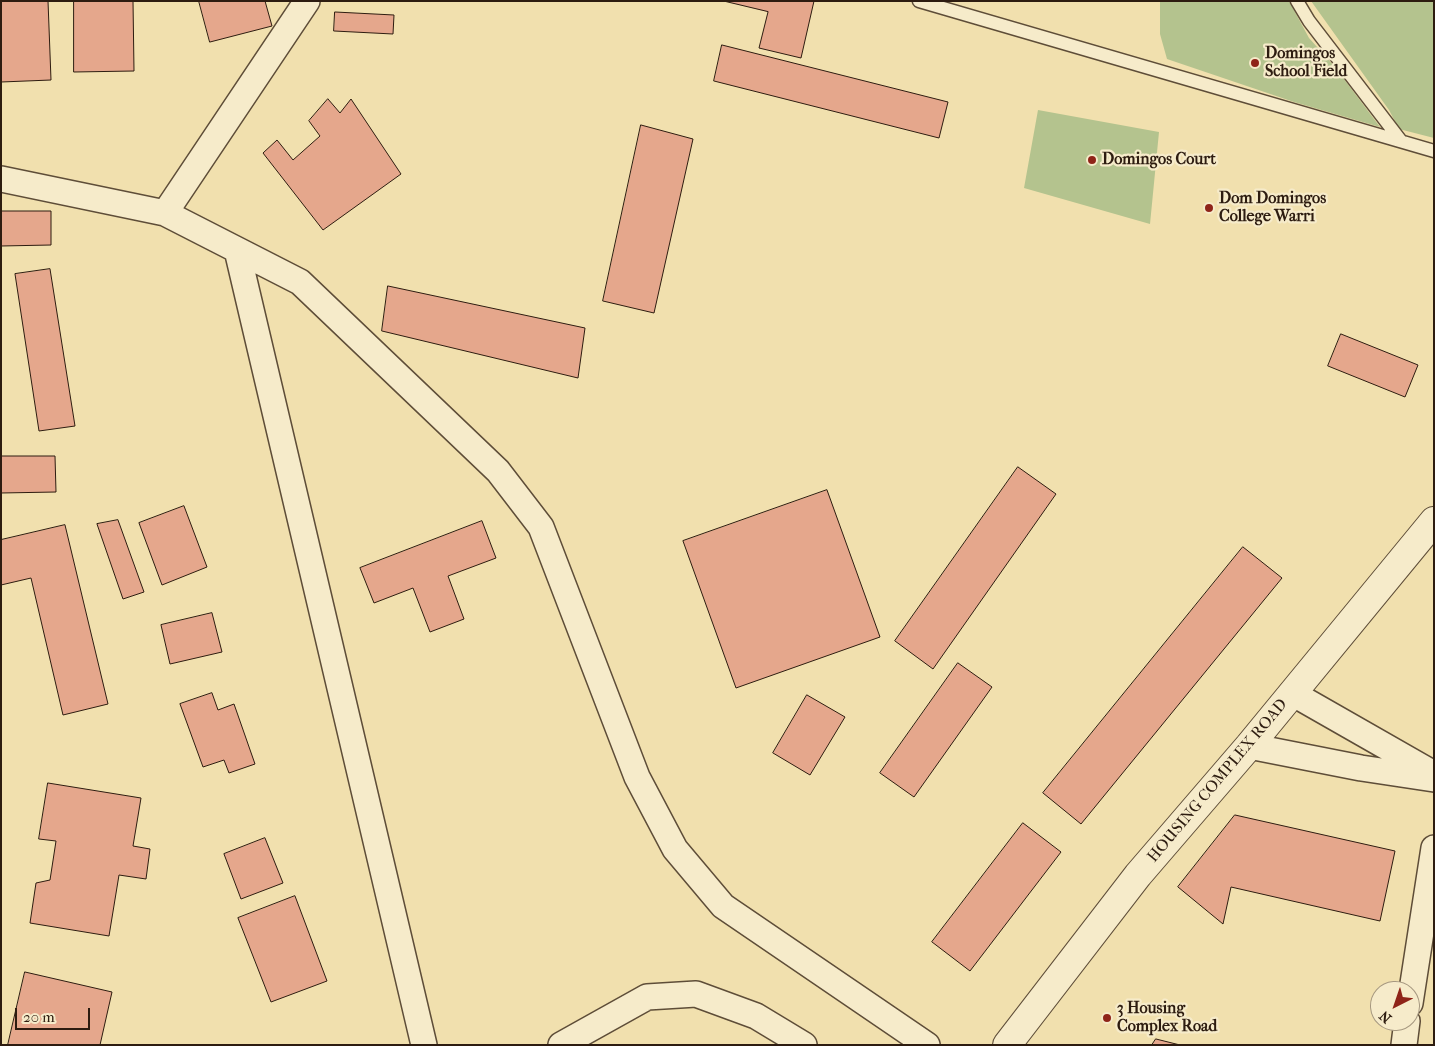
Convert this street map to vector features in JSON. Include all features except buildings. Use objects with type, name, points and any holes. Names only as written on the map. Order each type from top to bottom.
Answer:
[{"type":"street","points":[[165,213],[307,1]]},
{"type":"street","points":[[1,179],[165,213],[300,282],[498,471],[540,527],[637,777],[675,849],[723,906],[926,1045]]},
{"type":"street","points":[[237,250],[424,1045]]},
{"type":"street","name":"HOUSING COMPLEX ROAD","points":[[1007,1045],[1138,875],[1249,746],[1434,521]]},
{"type":"street","points":[[1292,693],[1434,774]]},
{"type":"street","points":[[1249,746],[1361,768],[1434,779]]},
{"type":"street","points":[[1413,981],[1434,848]]},
{"type":"street","points":[[561,1045],[647,997],[696,994],[756,1016],[804,1045]]},
{"type":"street","points":[[1404,1045],[1406,1031]]},
{"type":"lane","points":[[919,1],[1434,151]]},
{"type":"lane","points":[[1297,1],[1309,21],[1401,141]]},
{"type":"green space","name":"Domingos School Field","points":[[1160,1],[1289,1],[1309,38],[1335,67],[1380,127],[1294,102],[1167,59],[1160,34]]},
{"type":"green space","name":"Domingos School Field","points":[[1311,1],[1434,1],[1434,138],[1399,129],[1389,110]]},
{"type":"green space","name":"Domingos Court","points":[[1038,110],[1159,132],[1150,224],[1024,188]]},
{"type":"place","name":"Domingos School Field","points":[[1255,63]]},
{"type":"place","name":"Domingos Court","points":[[1092,160]]},
{"type":"place","name":"Dom Domingos College Warri","points":[[1209,208]]},
{"type":"place","name":"3 Housing Complex Road","points":[[1107,1018]]}]
